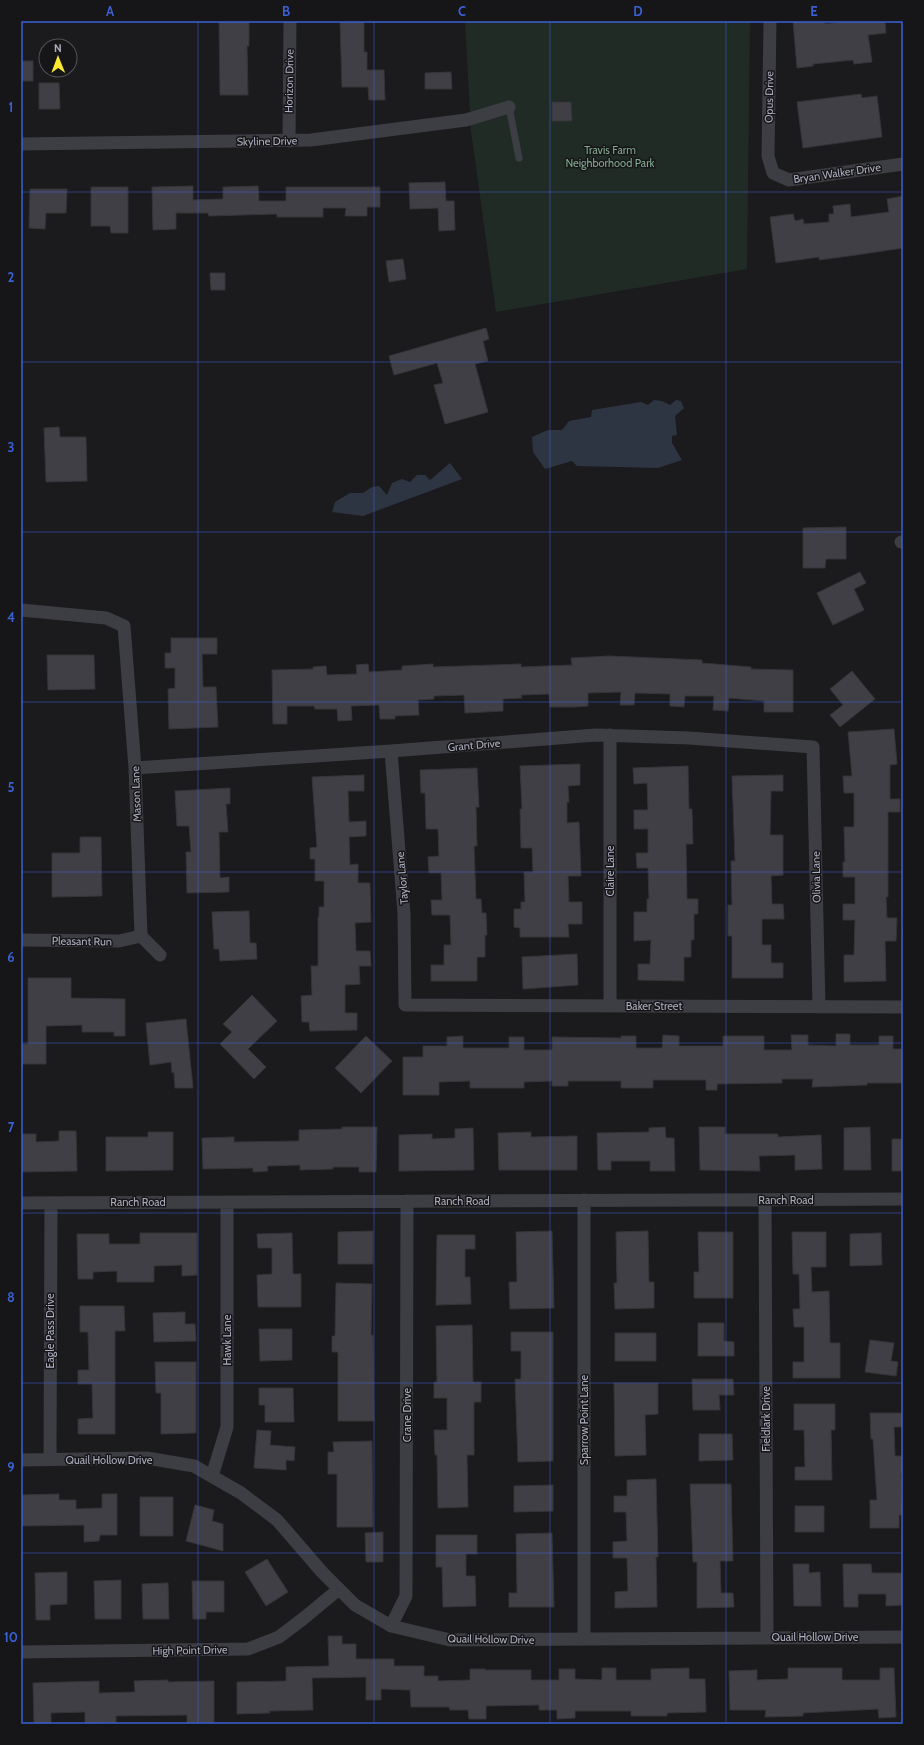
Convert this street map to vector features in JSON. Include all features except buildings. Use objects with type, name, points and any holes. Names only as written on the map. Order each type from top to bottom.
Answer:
[{"type":"street","name":"Horizon Drive","points":[[289,141],[290,21]]},
{"type":"street","name":"Opus Drive","points":[[770,21],[768,156],[773,173]]},
{"type":"street","name":"Skyline Drive","points":[[21,144],[311,140],[466,120],[509,107]]},
{"type":"street","name":"Bryan Walker Drive","points":[[773,173],[789,180],[903,164]]},
{"type":"street","name":"Mason Lane","points":[[21,610],[106,618],[124,626],[135,768],[141,936]]},
{"type":"street","name":"Grant Drive","points":[[135,768],[391,751],[596,735],[689,738],[813,748]]},
{"type":"street","name":"Claire Lane","points":[[610,735],[610,1006]]},
{"type":"street","name":"Olivia Lane","points":[[813,748],[819,1007]]},
{"type":"street","name":"Taylor Lane","points":[[391,751],[404,914],[405,1005]]},
{"type":"street","name":"Pleasant Run","points":[[21,940],[119,941],[141,936]]},
{"type":"street","points":[[141,936],[160,955]]},
{"type":"street","name":"Baker Street","points":[[405,1005],[903,1007]]},
{"type":"street","name":"Ranch Road","points":[[21,1203],[903,1199]]},
{"type":"street","name":"Sparrow Point Lane","points":[[584,1200],[584,1639]]},
{"type":"street","name":"Fieldlark Drive","points":[[765,1200],[767,1638]]},
{"type":"street","name":"Crane Drive","points":[[391,1626],[406,1596],[407,1201]]},
{"type":"street","name":"Hawk Lane","points":[[212,1476],[227,1427],[227,1202]]},
{"type":"street","name":"Eagle Pass Drive","points":[[50,1459],[51,1203]]},
{"type":"street","name":"Quail Hollow Drive","points":[[21,1460],[147,1458],[194,1466],[241,1493],[276,1520],[338,1589],[355,1605],[391,1626],[450,1640],[903,1637]]},
{"type":"street","name":"High Point Drive","points":[[21,1652],[248,1650],[278,1637],[338,1589]]},
{"type":"lane","points":[[509,107],[519,158]]},
{"type":"green space","name":"Travis Farm Neighborhood Park","points":[[465,21],[750,21],[747,269],[496,312],[471,131]]},
{"type":"water","points":[[654,400],[662,401],[670,405],[676,400],[681,401],[684,408],[675,416],[677,435],[672,436],[672,443],[682,460],[658,468],[577,466],[572,461],[545,469],[533,452],[532,437],[548,430],[562,430],[569,421],[591,417],[592,410],[641,402],[648,405]]},
{"type":"water","points":[[450,463],[462,479],[363,516],[332,512],[335,502],[350,493],[363,493],[372,487],[379,486],[387,495],[392,483],[402,479],[410,482],[417,475],[425,475],[430,480]]}]
